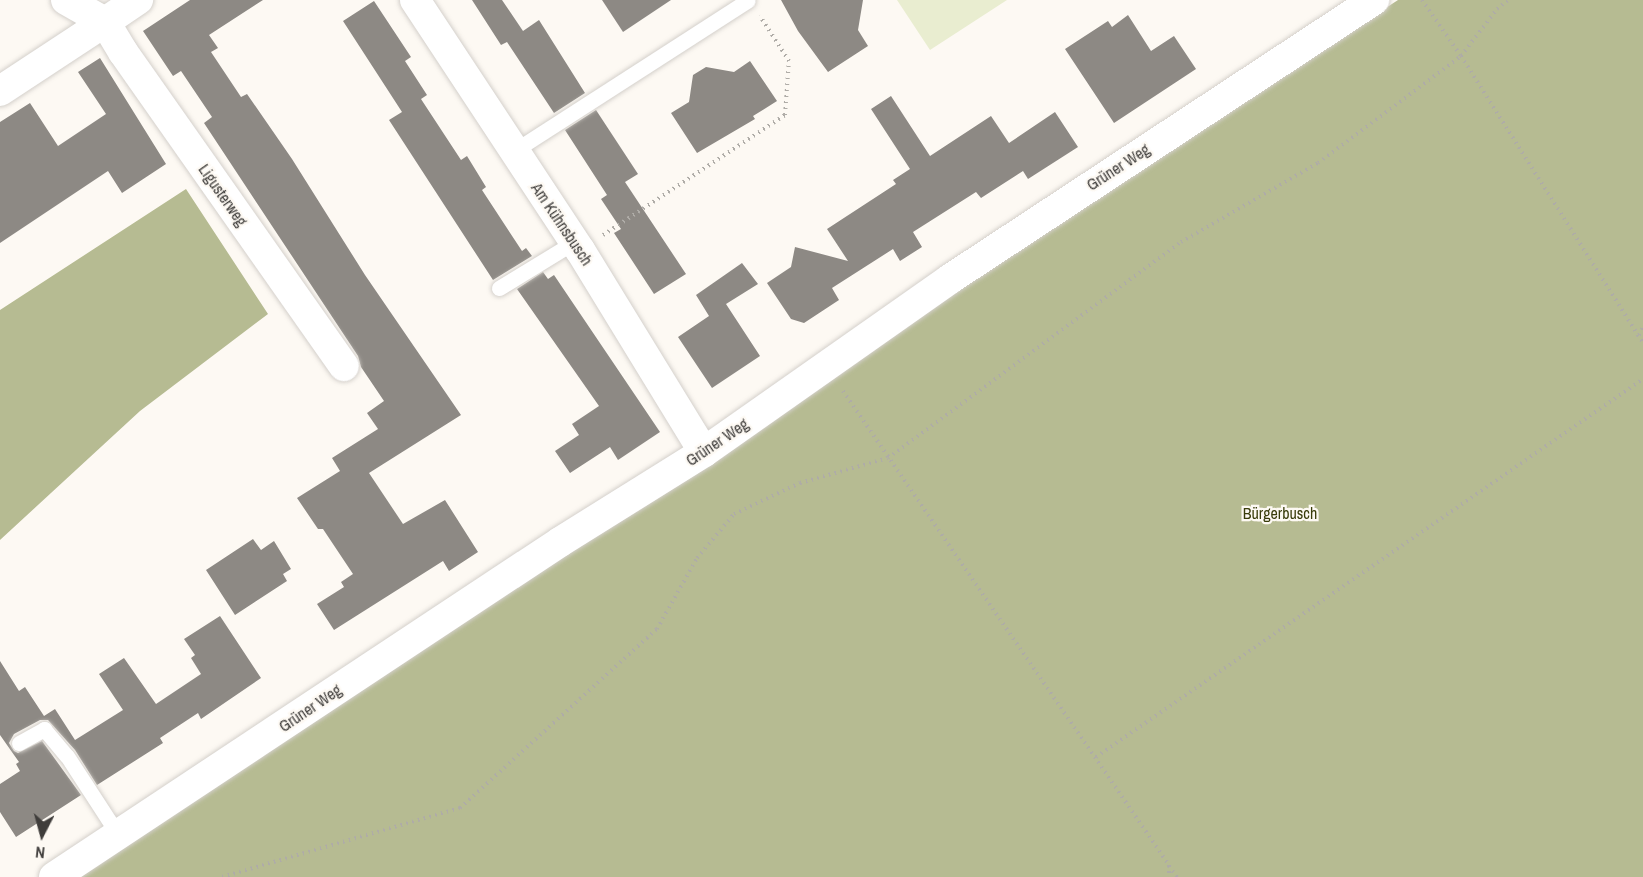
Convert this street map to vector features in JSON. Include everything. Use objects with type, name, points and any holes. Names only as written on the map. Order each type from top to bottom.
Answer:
[{"type":"street","name":"Ligusterweg","points":[[66,0],[105,22],[123,52],[344,366]]},
{"type":"street","points":[[0,91],[138,0]]},
{"type":"street","name":"Am Kühnsbusch","points":[[415,0],[577,246],[704,452]]},
{"type":"street","name":"Grüner Weg","points":[[54,877],[560,542],[704,452],[827,368],[950,279],[1374,0]]},
{"type":"lane","points":[[514,151],[752,4]]},
{"type":"lane","points":[[499,288],[577,246]]},
{"type":"lane","points":[[19,742],[44,729],[67,756],[119,836]]},
{"type":"path","points":[[1422,0],[1461,56],[1643,342]]},
{"type":"path","points":[[222,877],[459,808],[657,629],[697,558],[734,514],[800,483],[888,458],[1181,242],[1318,163],[1461,56],[1497,9],[1508,0]]},
{"type":"path","points":[[577,246],[785,115],[789,61],[752,4]]},
{"type":"path","points":[[1639,335],[1643,327]]},
{"type":"path","points":[[827,368],[1177,877]]},
{"type":"path","points":[[1096,757],[1643,380]]},
{"type":"path","points":[[1168,877],[1169,865]]},
{"type":"green space","points":[[897,0],[1007,0],[930,50]]},
{"type":"green space","name":"Bürgerbusch","points":[[1398,0],[1643,0],[1643,877],[63,877]]},
{"type":"green space","points":[[186,189],[268,314],[140,411],[0,540],[0,310]]},
{"type":"building","points":[[190,0],[263,0],[209,35],[218,48],[211,52],[241,97],[247,94],[292,159],[365,275],[461,415],[369,473],[403,524],[445,500],[478,552],[449,571],[443,561],[334,630],[317,604],[344,587],[341,582],[353,574],[323,529],[318,529],[297,498],[340,471],[332,458],[378,429],[367,413],[384,401],[361,367],[358,356],[204,123],[212,117],[181,71],[173,76],[143,31]]},
{"type":"building","points":[[472,0],[502,0],[523,31],[539,20],[585,93],[554,113],[507,42],[501,45]]},
{"type":"building","points":[[602,0],[671,0],[623,32]]},
{"type":"building","points":[[781,0],[863,0],[858,30],[868,46],[828,72],[798,31]]},
{"type":"building","points":[[374,1],[411,57],[405,61],[427,95],[421,99],[461,160],[467,156],[486,187],[482,190],[522,251],[526,248],[532,256],[493,280],[389,120],[402,112],[343,21]]},
{"type":"building","points":[[1128,15],[1151,51],[1174,36],[1196,69],[1114,123],[1065,49],[1108,21],[1112,27]]},
{"type":"building","points":[[100,58],[166,164],[122,193],[108,171],[0,243],[0,122],[30,103],[58,146],[106,114],[78,72]]},
{"type":"building","points":[[750,61],[777,101],[753,116],[755,119],[697,153],[671,113],[689,102],[693,75],[706,67],[734,72]]},
{"type":"building","points":[[891,96],[930,156],[991,116],[1009,143],[1055,112],[1078,147],[1028,179],[1023,171],[981,198],[976,192],[913,232],[922,247],[900,261],[893,249],[832,288],[839,300],[804,323],[791,319],[767,283],[791,267],[795,247],[848,261],[827,229],[896,184],[893,180],[910,169],[871,109]]},
{"type":"building","points":[[596,110],[638,174],[625,182],[686,274],[654,294],[614,233],[621,229],[601,199],[607,195],[565,130]]},
{"type":"building","points":[[742,263],[758,284],[726,304],[760,356],[712,388],[678,337],[709,316],[696,295]]},
{"type":"building","points":[[543,272],[548,279],[554,275],[660,432],[618,460],[610,447],[570,473],[555,451],[579,435],[572,424],[599,406],[517,289]]},
{"type":"building","points":[[253,539],[261,550],[274,541],[291,569],[283,574],[287,581],[235,615],[206,570]]},
{"type":"building","points":[[220,616],[261,678],[201,719],[198,713],[160,738],[163,743],[97,785],[75,750],[48,720],[40,720],[14,734],[9,743],[18,753],[42,741],[81,795],[16,837],[0,812],[0,784],[20,771],[16,764],[19,762],[0,735],[0,661],[19,691],[25,687],[44,716],[55,709],[75,740],[123,710],[99,674],[124,658],[156,704],[201,674],[191,658],[195,655],[184,639]]}]
